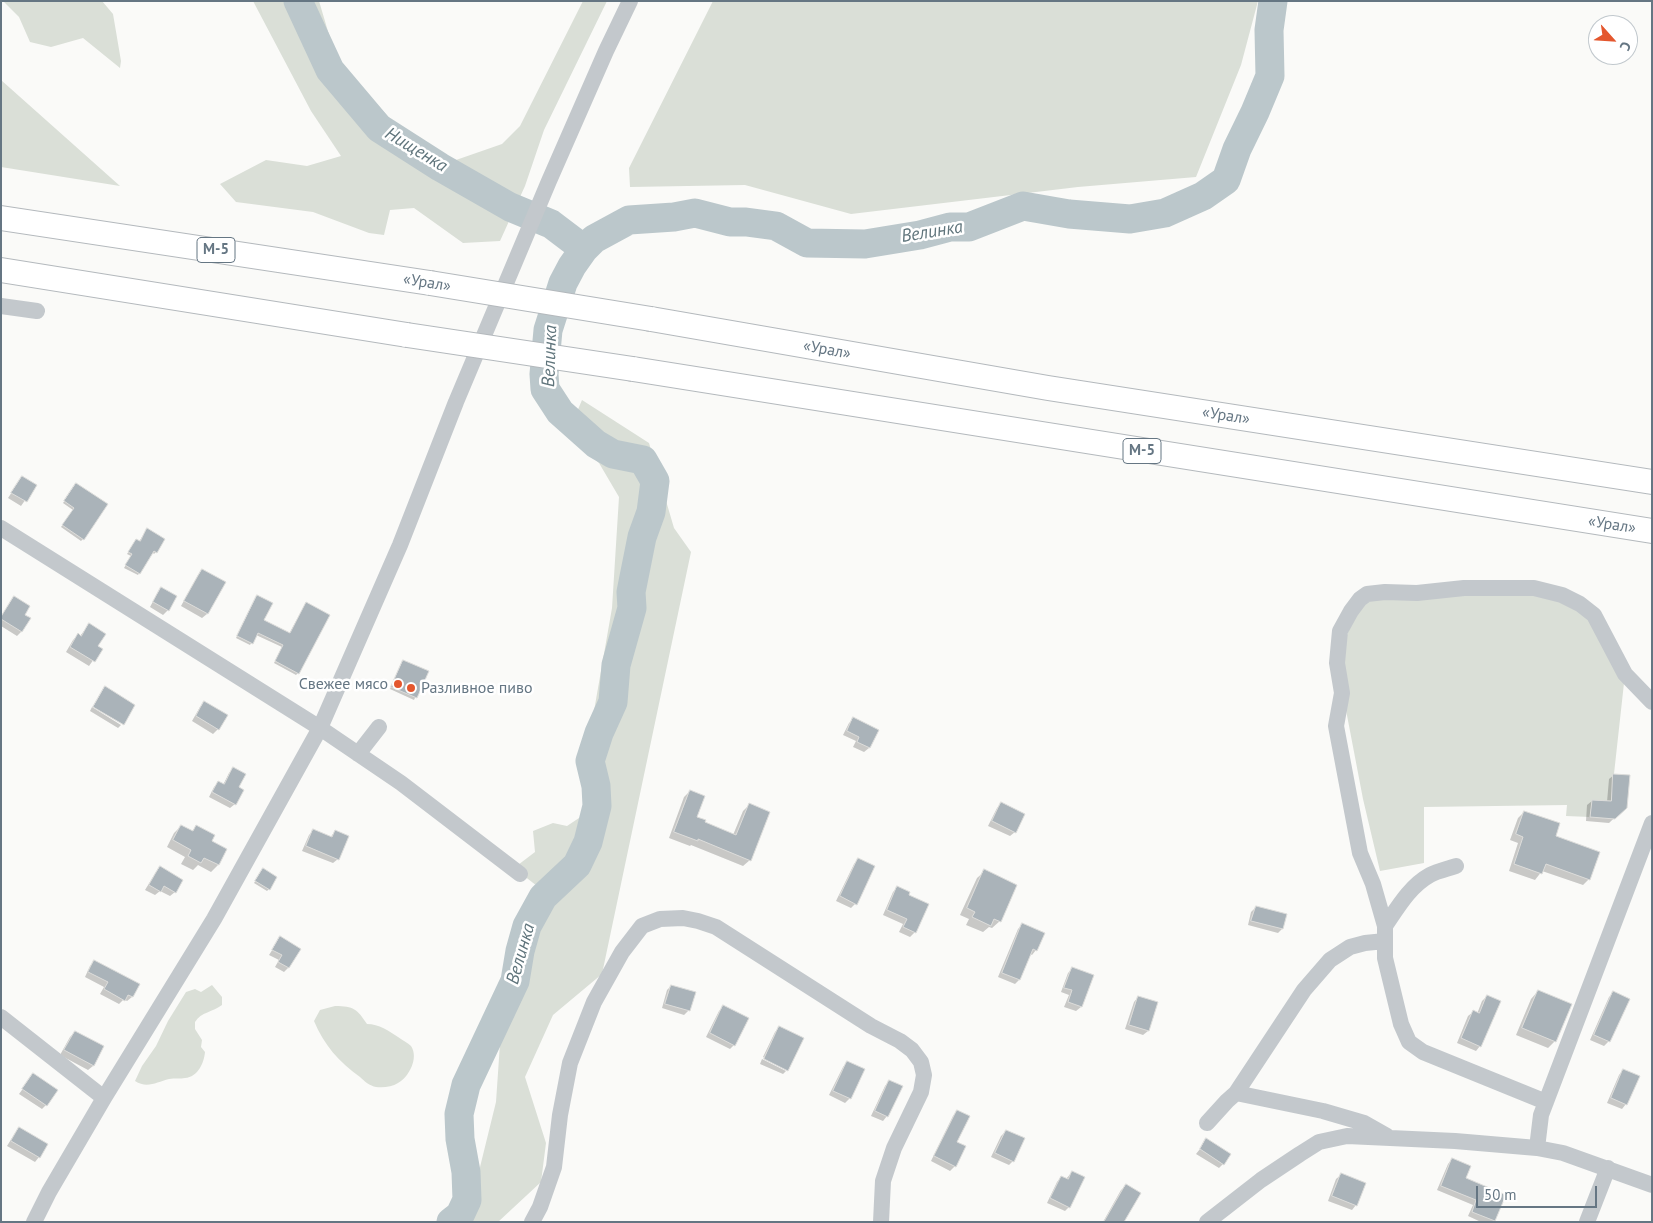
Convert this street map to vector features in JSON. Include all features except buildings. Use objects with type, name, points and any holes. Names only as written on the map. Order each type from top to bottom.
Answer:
[{"type":"highway","name":"«Урал»","points":[[1,218],[430,283],[651,319],[1048,388],[1652,482]]},
{"type":"highway","name":"«Урал»","points":[[1,270],[1652,531]]},
{"type":"street","points":[[34,1222],[49,1192],[104,1098],[214,919],[320,728],[400,545],[456,402],[549,181],[630,1]]},
{"type":"street","points":[[1,306],[37,311]]},
{"type":"street","points":[[1,528],[320,728],[401,783],[520,874]]},
{"type":"street","points":[[1546,1102],[1423,1052],[1409,1042],[1401,1024],[1384,958],[1385,934],[1373,884],[1360,853],[1336,726],[1342,693],[1337,663],[1340,630],[1360,599],[1367,594],[1385,592],[1417,593],[1464,588],[1534,588],[1562,595],[1580,604],[1594,615],[1624,674],[1652,702]]},
{"type":"street","points":[[358,754],[379,727]]},
{"type":"street","points":[[1537,1148],[1541,1115],[1652,823]]},
{"type":"street","points":[[1207,1123],[1226,1101],[1236,1093],[1304,990],[1330,960],[1350,947],[1385,934],[1401,902],[1418,883],[1431,874],[1456,866]]},
{"type":"street","points":[[532,1222],[540,1207],[554,1167],[560,1115],[570,1063],[594,1002],[622,952],[642,926],[660,919],[683,918],[716,927],[871,1026],[900,1041],[912,1050],[921,1062],[924,1075],[921,1092],[894,1148],[883,1182],[881,1222]]},
{"type":"street","points":[[1,1017],[104,1098]]},
{"type":"street","points":[[1236,1093],[1323,1111],[1364,1123],[1391,1138]]},
{"type":"street","points":[[1207,1222],[1261,1180],[1319,1142],[1347,1136],[1537,1148],[1563,1153],[1652,1185]]},
{"type":"street","points":[[1587,1222],[1608,1168]]},
{"type":"shaded area","points":[[3,1],[102,1],[113,14],[121,61],[120,68],[83,38],[51,47],[30,42],[19,17]]},
{"type":"shaded area","points":[[253,1],[319,1],[335,55],[348,72],[394,123],[421,138],[437,151],[456,160],[502,144],[520,126],[583,1],[607,1],[544,130],[525,186],[500,241],[463,243],[414,208],[390,210],[384,235],[369,233],[313,212],[236,202],[220,184],[266,160],[307,166],[341,156],[311,111]]},
{"type":"shaded area","points":[[713,1],[1258,1],[1241,65],[1196,177],[1078,187],[851,214],[745,185],[630,187],[629,168]]},
{"type":"shaded area","points":[[1,80],[120,186],[1,167]]},
{"type":"shaded area","points":[[582,400],[649,443],[674,528],[691,552],[602,974],[553,1015],[525,1077],[546,1143],[541,1182],[498,1222],[460,1222],[467,1220],[496,1102],[504,985],[537,886],[514,868],[535,852],[533,831],[553,823],[567,826],[582,816],[591,728],[612,608],[619,497],[599,463],[568,433]]},
{"type":"shaded area","points":[[1534,588],[1580,604],[1625,674],[1611,801],[1592,800],[1590,817],[1566,816],[1567,805],[1424,807],[1424,863],[1380,871],[1363,799],[1337,663],[1360,599]]},
{"type":"shaded area","points":[[212,985],[222,997],[222,1005],[200,1016],[195,1022],[195,1029],[202,1040],[201,1047],[205,1052],[202,1065],[197,1072],[190,1077],[169,1079],[152,1084],[135,1081],[186,992],[195,989],[201,992]]},
{"type":"shaded area","points":[[335,1006],[354,1009],[367,1024],[384,1028],[411,1046],[414,1056],[412,1067],[402,1080],[390,1086],[374,1086],[365,1082],[339,1059],[322,1038],[314,1021],[320,1010]]},
{"type":"waterway","name":"Нищенка","points":[[298,1],[330,70],[379,128],[440,167],[510,207],[551,224],[584,249]]},
{"type":"waterway","name":"Велинка","points":[[451,1222],[460,1215],[467,1200],[466,1172],[460,1139],[459,1114],[466,1085],[515,981],[520,951],[527,926],[543,897],[577,865],[588,842],[597,806],[596,786],[590,761],[599,733],[613,702],[616,665],[632,608],[631,592],[642,537],[651,512],[655,481],[643,460],[613,454],[596,444],[560,412],[545,389],[544,374],[548,330],[563,283],[572,266],[594,239],[629,220],[674,217],[695,213],[730,222],[776,226],[807,243],[865,244],[920,235],[950,227],[969,227],[1023,206],[1069,214],[1130,219],[1165,213],[1203,196],[1226,180],[1237,149],[1270,76],[1269,30],[1273,1]]},
{"type":"place","name":"Свежее мясо","points":[[398,684]]},
{"type":"place","name":"Разливное пиво","points":[[411,688]]}]
